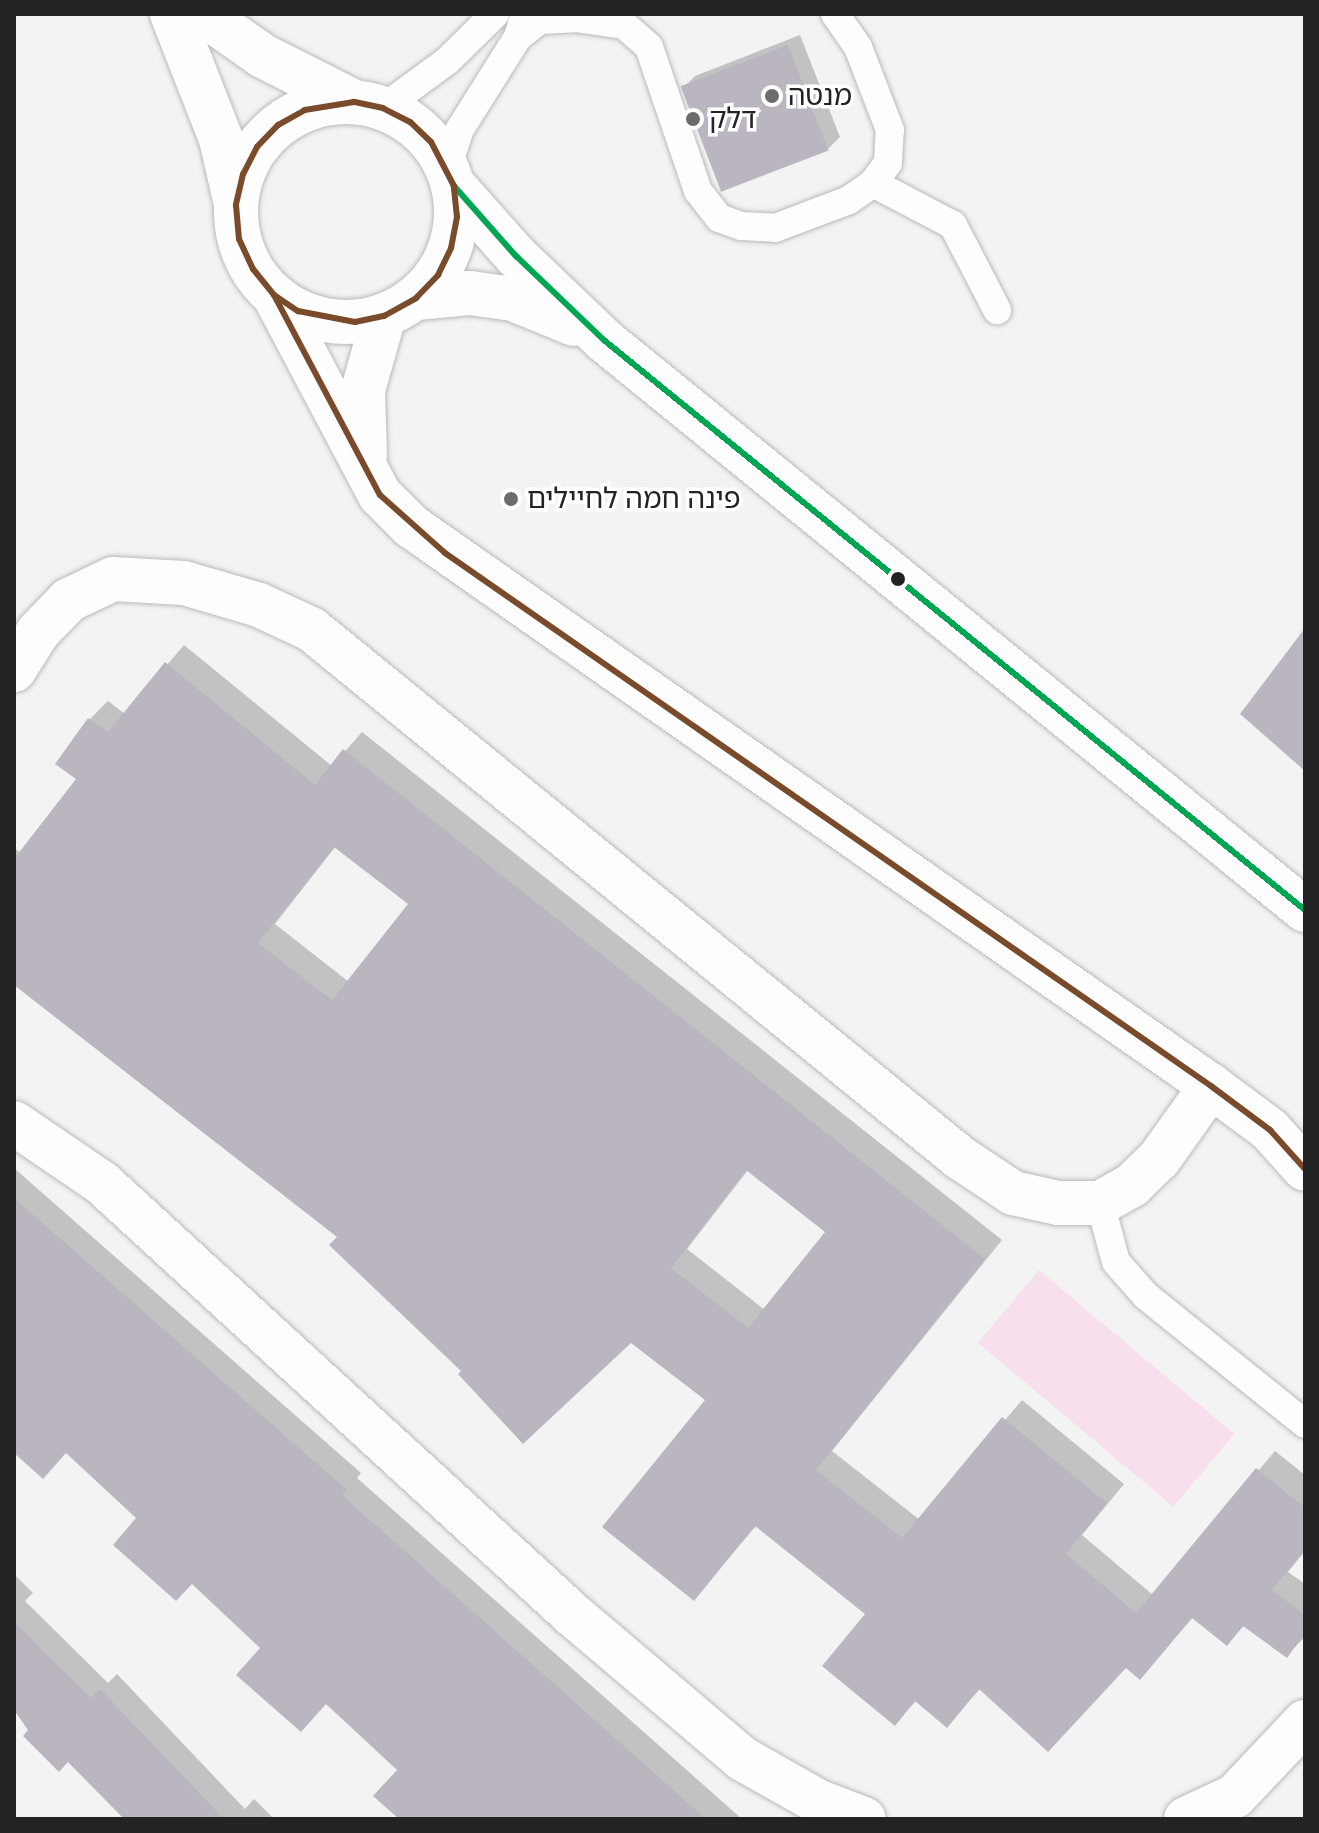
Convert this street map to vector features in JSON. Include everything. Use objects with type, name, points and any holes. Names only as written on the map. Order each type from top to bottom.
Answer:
[{"type":"street","points":[[172,14],[221,139],[236,205],[239,239],[253,269],[274,295],[380,495],[455,560],[1211,1086],[1270,1130],[1305,1169]]},
{"type":"street","points":[[203,14],[288,71],[410,122],[450,177],[516,256],[605,341],[1305,910]]},
{"type":"street","points":[[236,205],[257,147],[278,125],[305,110],[368,105]]},
{"type":"street","points":[[380,495],[364,452],[363,390],[400,307],[438,275],[451,248],[457,217],[450,177]]},
{"type":"street","points":[[274,295],[326,320],[470,293],[513,299],[552,312],[605,341]]},
{"type":"street","points":[[14,670],[38,632],[69,600],[113,579],[184,583],[259,605],[311,629],[959,1157],[1013,1193],[1058,1203],[1100,1203],[1132,1185],[1159,1159],[1211,1086]]},
{"type":"street","points":[[14,1123],[102,1183],[573,1615],[732,1751],[817,1801],[864,1819]]},
{"type":"street","points":[[1186,1819],[1235,1796],[1305,1722]]},
{"type":"lane","points":[[368,105],[447,61],[495,14]]},
{"type":"lane","points":[[450,177],[460,129],[521,25],[570,16],[624,25],[649,47],[698,191],[719,218],[741,226],[775,228],[849,200],[873,183],[888,163],[890,130],[858,47],[835,14]]},
{"type":"lane","points":[[873,183],[953,225],[997,310]]},
{"type":"lane","points":[[1100,1203],[1116,1262],[1146,1296],[1305,1424]]},
{"type":"shaded area","points":[[1039,1270],[1234,1434],[1173,1507],[978,1343]]},
{"type":"building","points":[[788,45],[828,150],[721,192],[681,86]]},
{"type":"building","points":[[1305,628],[1305,771],[1240,714]]},
{"type":"building","points":[[165,662],[315,785],[343,749],[985,1259],[816,1470],[902,1538],[1002,1417],[1107,1503],[1066,1554],[1136,1613],[1256,1468],[1305,1508],[1305,1550],[1272,1590],[1305,1615],[1305,1633],[1287,1658],[1243,1626],[1227,1646],[1192,1618],[1140,1680],[1126,1668],[1048,1752],[979,1689],[947,1728],[915,1701],[895,1726],[822,1666],[865,1614],[755,1526],[694,1601],[602,1527],[705,1400],[631,1343],[523,1444],[458,1374],[461,1371],[329,1245],[337,1237],[14,985],[14,859],[76,779],[55,764],[88,718],[108,732]],"holes":[[[334,847],[408,904],[332,1000],[258,943]],[[746,1170],[825,1232],[748,1328],[671,1268]]]},
{"type":"building","points":[[14,1198],[347,1490],[342,1495],[706,1819],[399,1819],[373,1796],[397,1770],[326,1704],[301,1732],[236,1675],[260,1648],[192,1584],[176,1601],[113,1545],[136,1518],[66,1453],[43,1479],[14,1453]]},
{"type":"building","points":[[14,1622],[91,1698],[100,1689],[224,1819],[124,1819],[68,1762],[59,1772],[23,1736],[28,1730],[14,1710]]},
{"type":"transit line","points":[[274,295],[298,311],[355,322],[384,316],[416,298],[438,275],[451,248],[457,217],[454,186],[431,142],[410,122],[383,108],[354,102],[305,110],[278,125],[257,147],[243,174],[236,205],[239,239],[253,269],[274,295],[380,495],[445,553],[1211,1086],[1270,1130],[1305,1169]]},
{"type":"transit line","points":[[454,186],[516,256],[605,341],[1305,910]]},
{"type":"place","name":"מנטה","points":[[772,96]]},
{"type":"place","name":"דלק","points":[[693,119]]},
{"type":"place","name":"פינה חמה לחיילים","points":[[511,499]]}]
